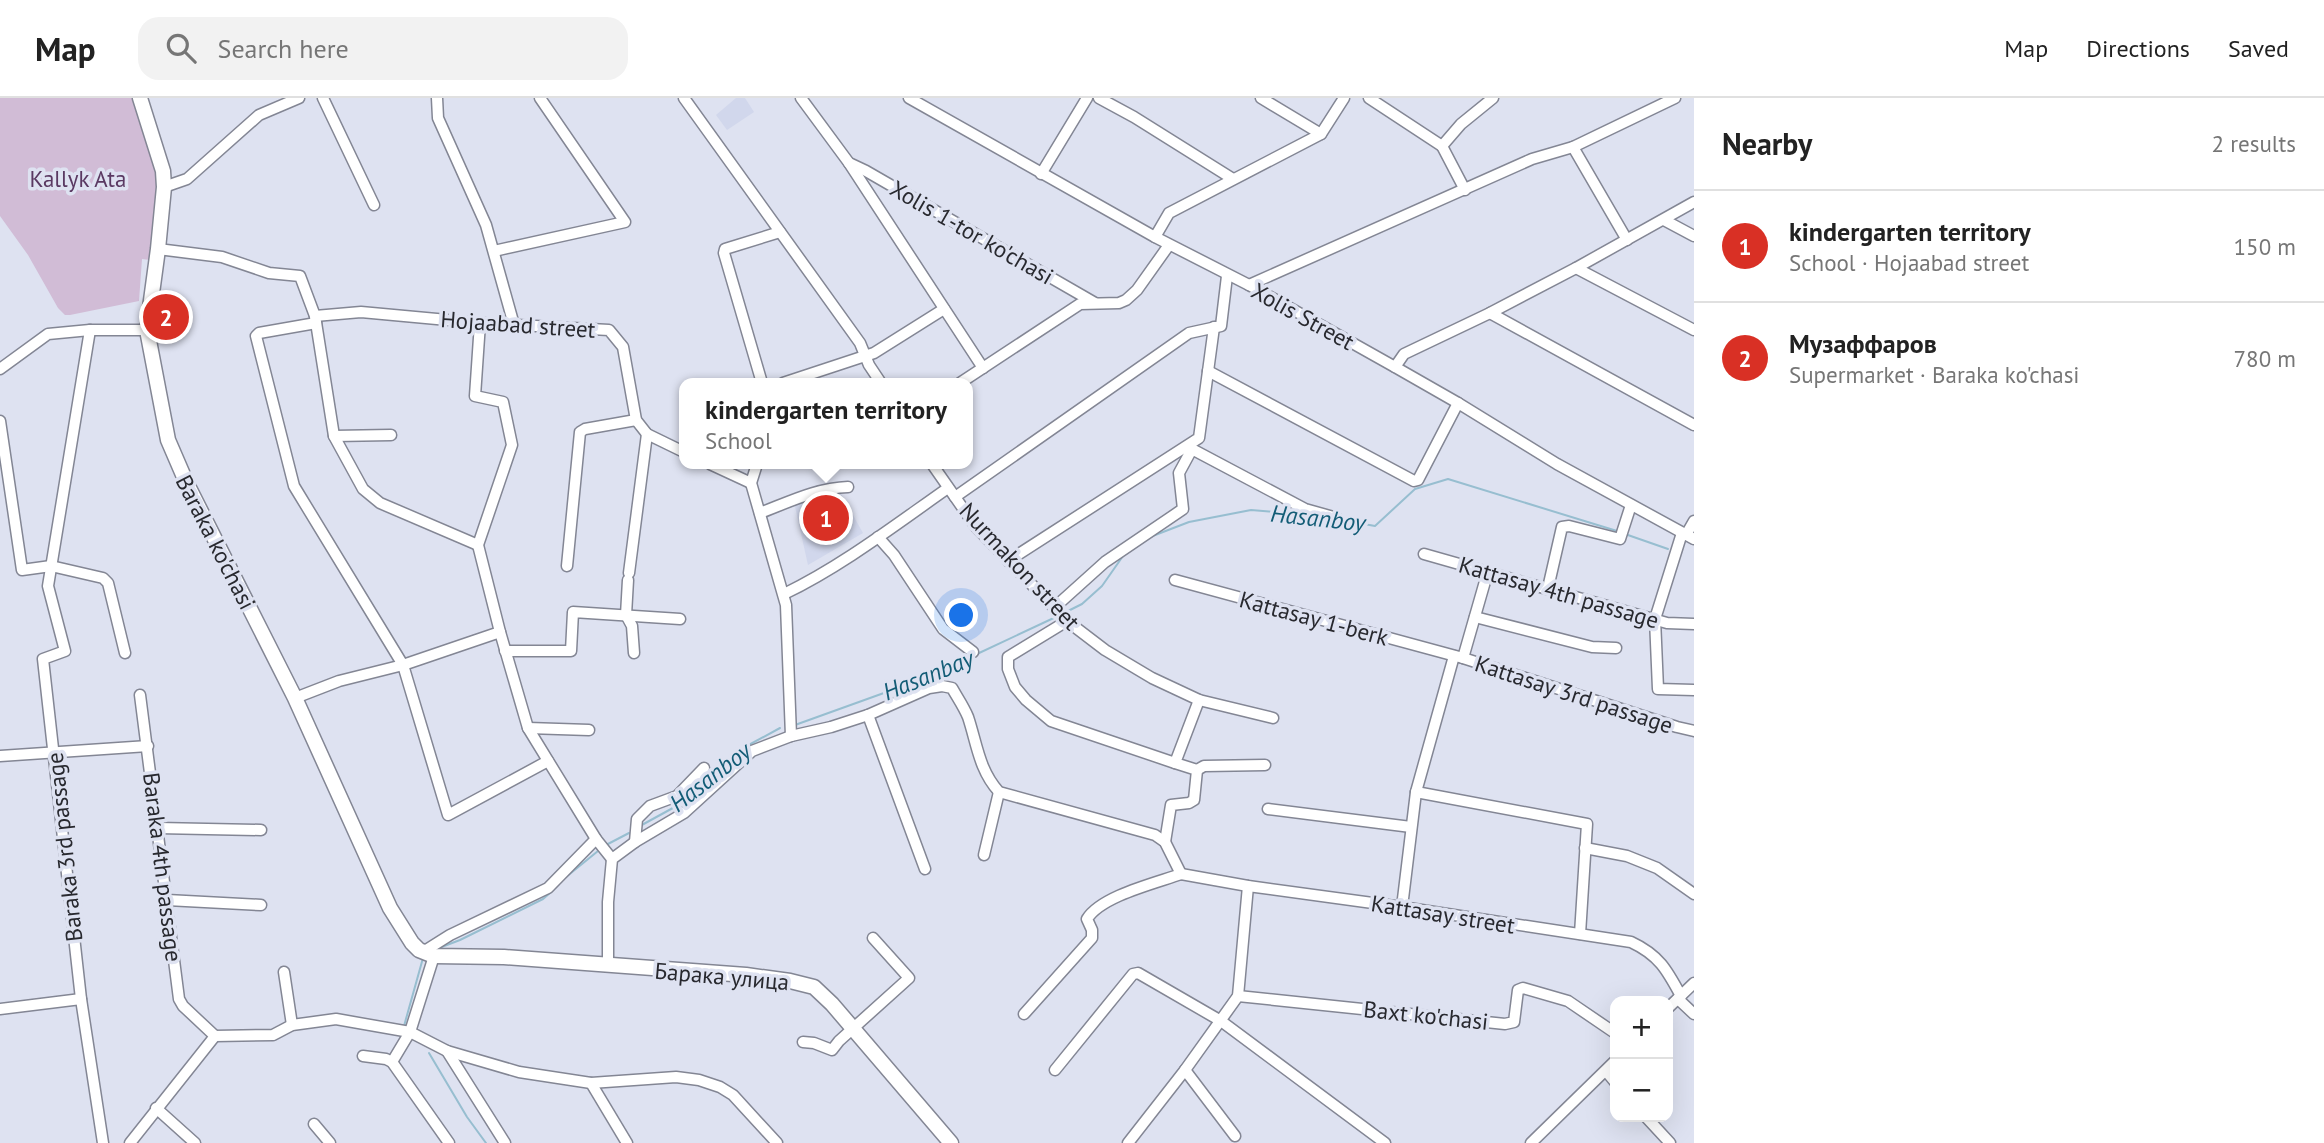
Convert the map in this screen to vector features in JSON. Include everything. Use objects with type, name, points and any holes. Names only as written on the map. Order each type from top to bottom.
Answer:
[{"type":"main road","name":"Baraka ko'chasi","points":[[140,98],[160,155],[164,187],[147,330],[164,424],[173,455],[295,698],[390,908],[412,943],[429,955]]},
{"type":"main road","name":"Барака улица","points":[[429,955],[504,957],[746,975],[814,987],[951,1143]]},
{"type":"street","points":[[164,187],[187,179],[260,115],[299,98]]},
{"type":"street","points":[[323,98],[374,205]]},
{"type":"street","points":[[437,98],[438,118],[486,225],[514,325]]},
{"type":"street","points":[[494,251],[625,222],[540,98]]},
{"type":"street","points":[[684,98],[860,343],[878,378]]},
{"type":"street","name":"Xolis 1-tor ko'chasi","points":[[801,98],[849,163],[983,368]]},
{"type":"street","name":"Xolis Street","points":[[909,98],[1169,245],[1249,285],[1395,367],[1556,464],[1687,536]]},
{"type":"street","points":[[1041,174],[1087,98]]},
{"type":"street","points":[[1099,98],[1233,179]]},
{"type":"street","points":[[1261,98],[1321,134]]},
{"type":"street","points":[[1155,237],[1169,213],[1321,134],[1344,98]]},
{"type":"street","points":[[1369,98],[1442,146],[1465,190]]},
{"type":"street","points":[[1442,146],[1461,124],[1493,98]]},
{"type":"street","points":[[1249,285],[1532,159],[1573,148],[1675,98]]},
{"type":"street","points":[[1573,148],[1627,240]]},
{"type":"street","name":"Xolis 1-tor ko'chasi","points":[[849,163],[866,170],[1095,303]]},
{"type":"street","points":[[1395,367],[1404,354],[1577,268],[1694,202]]},
{"type":"street","points":[[1664,220],[1694,236]]},
{"type":"street","points":[[761,378],[724,253],[725,248],[780,232]]},
{"type":"street","points":[[968,378],[1080,304],[1111,304],[1126,300],[1137,290],[1169,245]]},
{"type":"street","points":[[158,249],[222,257],[269,273],[300,276],[315,320],[334,436],[363,489],[380,503],[478,545]]},
{"type":"street","points":[[1577,268],[1694,330]]},
{"type":"street","points":[[784,594],[951,492],[1189,333],[1222,325],[1227,276]]},
{"type":"street","points":[[799,378],[867,356],[944,309]]},
{"type":"street","name":"Hojaabad street","points":[[403,665],[294,486],[256,340],[259,332],[361,312],[480,323],[608,330],[623,347],[636,420],[648,435],[679,450]]},
{"type":"street","points":[[1490,313],[1694,425]]},
{"type":"street","points":[[480,323],[475,396],[503,402],[512,445],[478,545],[528,728],[596,839],[612,859],[608,902],[608,966]]},
{"type":"street","points":[[1008,561],[1190,448],[1199,438],[1214,327]]},
{"type":"street","points":[[51,566],[90,330]]},
{"type":"street","points":[[0,369],[48,334],[90,330],[147,330]]},
{"type":"street","points":[[1208,371],[1414,481],[1418,480],[1458,403]]},
{"type":"street","points":[[567,566],[580,432],[636,420]]},
{"type":"street","points":[[0,421],[22,570],[51,566],[107,581],[125,653]]},
{"type":"street","points":[[334,436],[391,435]]},
{"type":"street","points":[[634,653],[632,626],[626,615],[648,435]]},
{"type":"street","points":[[1190,448],[1305,509],[1337,518]]},
{"type":"street","points":[[1055,607],[1105,562],[1182,509],[1179,473],[1190,448]]},
{"type":"street","points":[[721,469],[751,483]]},
{"type":"street","points":[[755,469],[751,483],[784,594],[791,736]]},
{"type":"street","name":"Nurmakon street","points":[[936,469],[976,527],[1067,621],[1105,650],[1152,678],[1199,700],[1273,718]]},
{"type":"street","points":[[760,513],[817,491],[848,487]]},
{"type":"street","points":[[1548,588],[1562,527],[1623,535],[1631,505]]},
{"type":"street","points":[[1694,521],[1656,619],[1658,689],[1694,690]]},
{"type":"street","points":[[878,537],[894,555],[943,629],[974,652]]},
{"type":"street","name":"Kattasay 4th passage","points":[[1424,554],[1667,623],[1694,624]]},
{"type":"street","name":"Baraka 3rd passage","points":[[51,566],[48,586],[65,651],[43,659],[81,999],[103,1143]]},
{"type":"street","points":[[1402,907],[1416,792],[1488,571]]},
{"type":"street","name":"Kattasay 1-berk","points":[[1175,580],[1458,657]]},
{"type":"street","points":[[505,651],[571,651],[573,612],[680,619]]},
{"type":"street","points":[[1475,617],[1592,647],[1616,648]]},
{"type":"street","points":[[1067,621],[1008,657],[1008,669],[1015,687],[1026,700],[1051,720],[1197,770],[1204,766],[1265,765]]},
{"type":"street","points":[[295,698],[339,681],[403,665],[500,632]]},
{"type":"street","name":"Kattasay 3rd passage","points":[[1458,657],[1694,731]]},
{"type":"street","points":[[403,665],[448,815],[548,761]]},
{"type":"street","points":[[612,859],[684,813],[745,754],[791,736],[868,715],[929,688],[952,688],[967,714],[989,782],[999,792],[1155,835],[1165,842],[1181,874],[1107,902],[1090,914],[1087,919],[1092,938],[1024,1014]]},
{"type":"street","points":[[140,695],[148,746]]},
{"type":"street","points":[[1175,763],[1199,700]]},
{"type":"street","points":[[868,715],[925,869]]},
{"type":"street","points":[[528,728],[589,730]]},
{"type":"street","name":"Baraka 4th passage","points":[[0,756],[148,746],[179,999],[215,1036]]},
{"type":"street","points":[[635,842],[637,819],[650,806],[674,799],[704,768]]},
{"type":"street","points":[[1165,842],[1170,808],[1175,803],[1183,804],[1194,800],[1197,770]]},
{"type":"street","points":[[984,855],[999,792]]},
{"type":"street","points":[[1416,792],[1587,824],[1580,934]]},
{"type":"street","points":[[1268,810],[1412,827]]},
{"type":"street","points":[[158,828],[261,830]]},
{"type":"street","points":[[392,1062],[410,1032],[429,955],[450,934],[548,888],[596,839]]},
{"type":"street","points":[[1585,848],[1627,856],[1657,868],[1694,894]]},
{"type":"street","name":"Kattasay street","points":[[1181,874],[1630,942],[1657,958],[1679,997],[1694,1014]]},
{"type":"street","points":[[1128,1143],[1238,996],[1248,886]]},
{"type":"street","points":[[167,900],[261,905]]},
{"type":"street","points":[[803,1042],[832,1050],[909,978],[873,938]]},
{"type":"street","points":[[284,972],[292,1026]]},
{"type":"street","points":[[1055,1070],[1136,973],[1221,1021],[1385,1143]]},
{"type":"street","points":[[1673,1003],[1694,983]]},
{"type":"street","name":"Baxt ko'chasi","points":[[1238,996],[1505,1024],[1514,1022],[1518,990],[1523,988],[1568,1001],[1610,1030]]},
{"type":"street","points":[[0,1009],[81,999]]},
{"type":"street","points":[[130,1143],[215,1036],[273,1035],[292,1026],[336,1019],[410,1032],[447,1051],[519,1072],[591,1083],[676,1077],[699,1080],[733,1095],[777,1143]]},
{"type":"street","points":[[447,1051],[505,1143]]},
{"type":"street","points":[[363,1056],[392,1062],[449,1143]]},
{"type":"street","points":[[1531,1143],[1610,1067]]},
{"type":"street","points":[[1185,1070],[1235,1136]]},
{"type":"street","points":[[1606,1071],[1610,1076]]},
{"type":"street","points":[[591,1083],[627,1143]]},
{"type":"street","points":[[156,1108],[195,1143]]},
{"type":"street","points":[[1651,1122],[1670,1143]]},
{"type":"street","points":[[314,1124],[330,1143]]},
{"type":"shaded area","points":[[736,98],[745,98],[754,112],[727,130],[716,115]]},
{"type":"shaded area","points":[[835,483],[863,533],[808,565],[794,502],[821,492],[821,484]]},
{"type":"green space","name":"Kallyk Ata","points":[[0,98],[133,98],[158,171],[150,260],[142,259],[139,301],[70,315],[65,315],[58,308],[28,255],[0,216]]},
{"type":"waterway","name":"Hasanboy","points":[[1342,520],[1375,526],[1415,489],[1448,479],[1617,531]]},
{"type":"waterway","name":"Hasanboy","points":[[1150,537],[1189,522],[1251,510],[1309,515]]},
{"type":"waterway","name":"Hasanboy","points":[[1625,534],[1668,549]]},
{"type":"waterway","name":"Hasanboy","points":[[1066,612],[1082,604],[1102,586],[1123,556]]},
{"type":"waterway","name":"Hasanbay","points":[[977,654],[1058,616]]},
{"type":"waterway","name":"Hasanbay","points":[[795,725],[945,671],[972,657]]},
{"type":"waterway","name":"Hasanboy","points":[[640,826],[682,803],[745,747],[780,728]]},
{"type":"waterway","name":"Hasanboy","points":[[606,845],[629,833]]},
{"type":"waterway","name":"Hasanbay","points":[[566,877],[598,851]]},
{"type":"waterway","name":"Hasanbay","points":[[439,948],[543,899],[550,893]]},
{"type":"waterway","name":"Hasanbay","points":[[404,1026],[423,958]]},
{"type":"waterway","name":"Hasanbay","points":[[429,1053],[467,1117],[486,1143]]},
{"type":"place","name":"Музаффаров","points":[[166,317]]},
{"type":"place","name":"kindergarten territory","points":[[826,518]]}]
